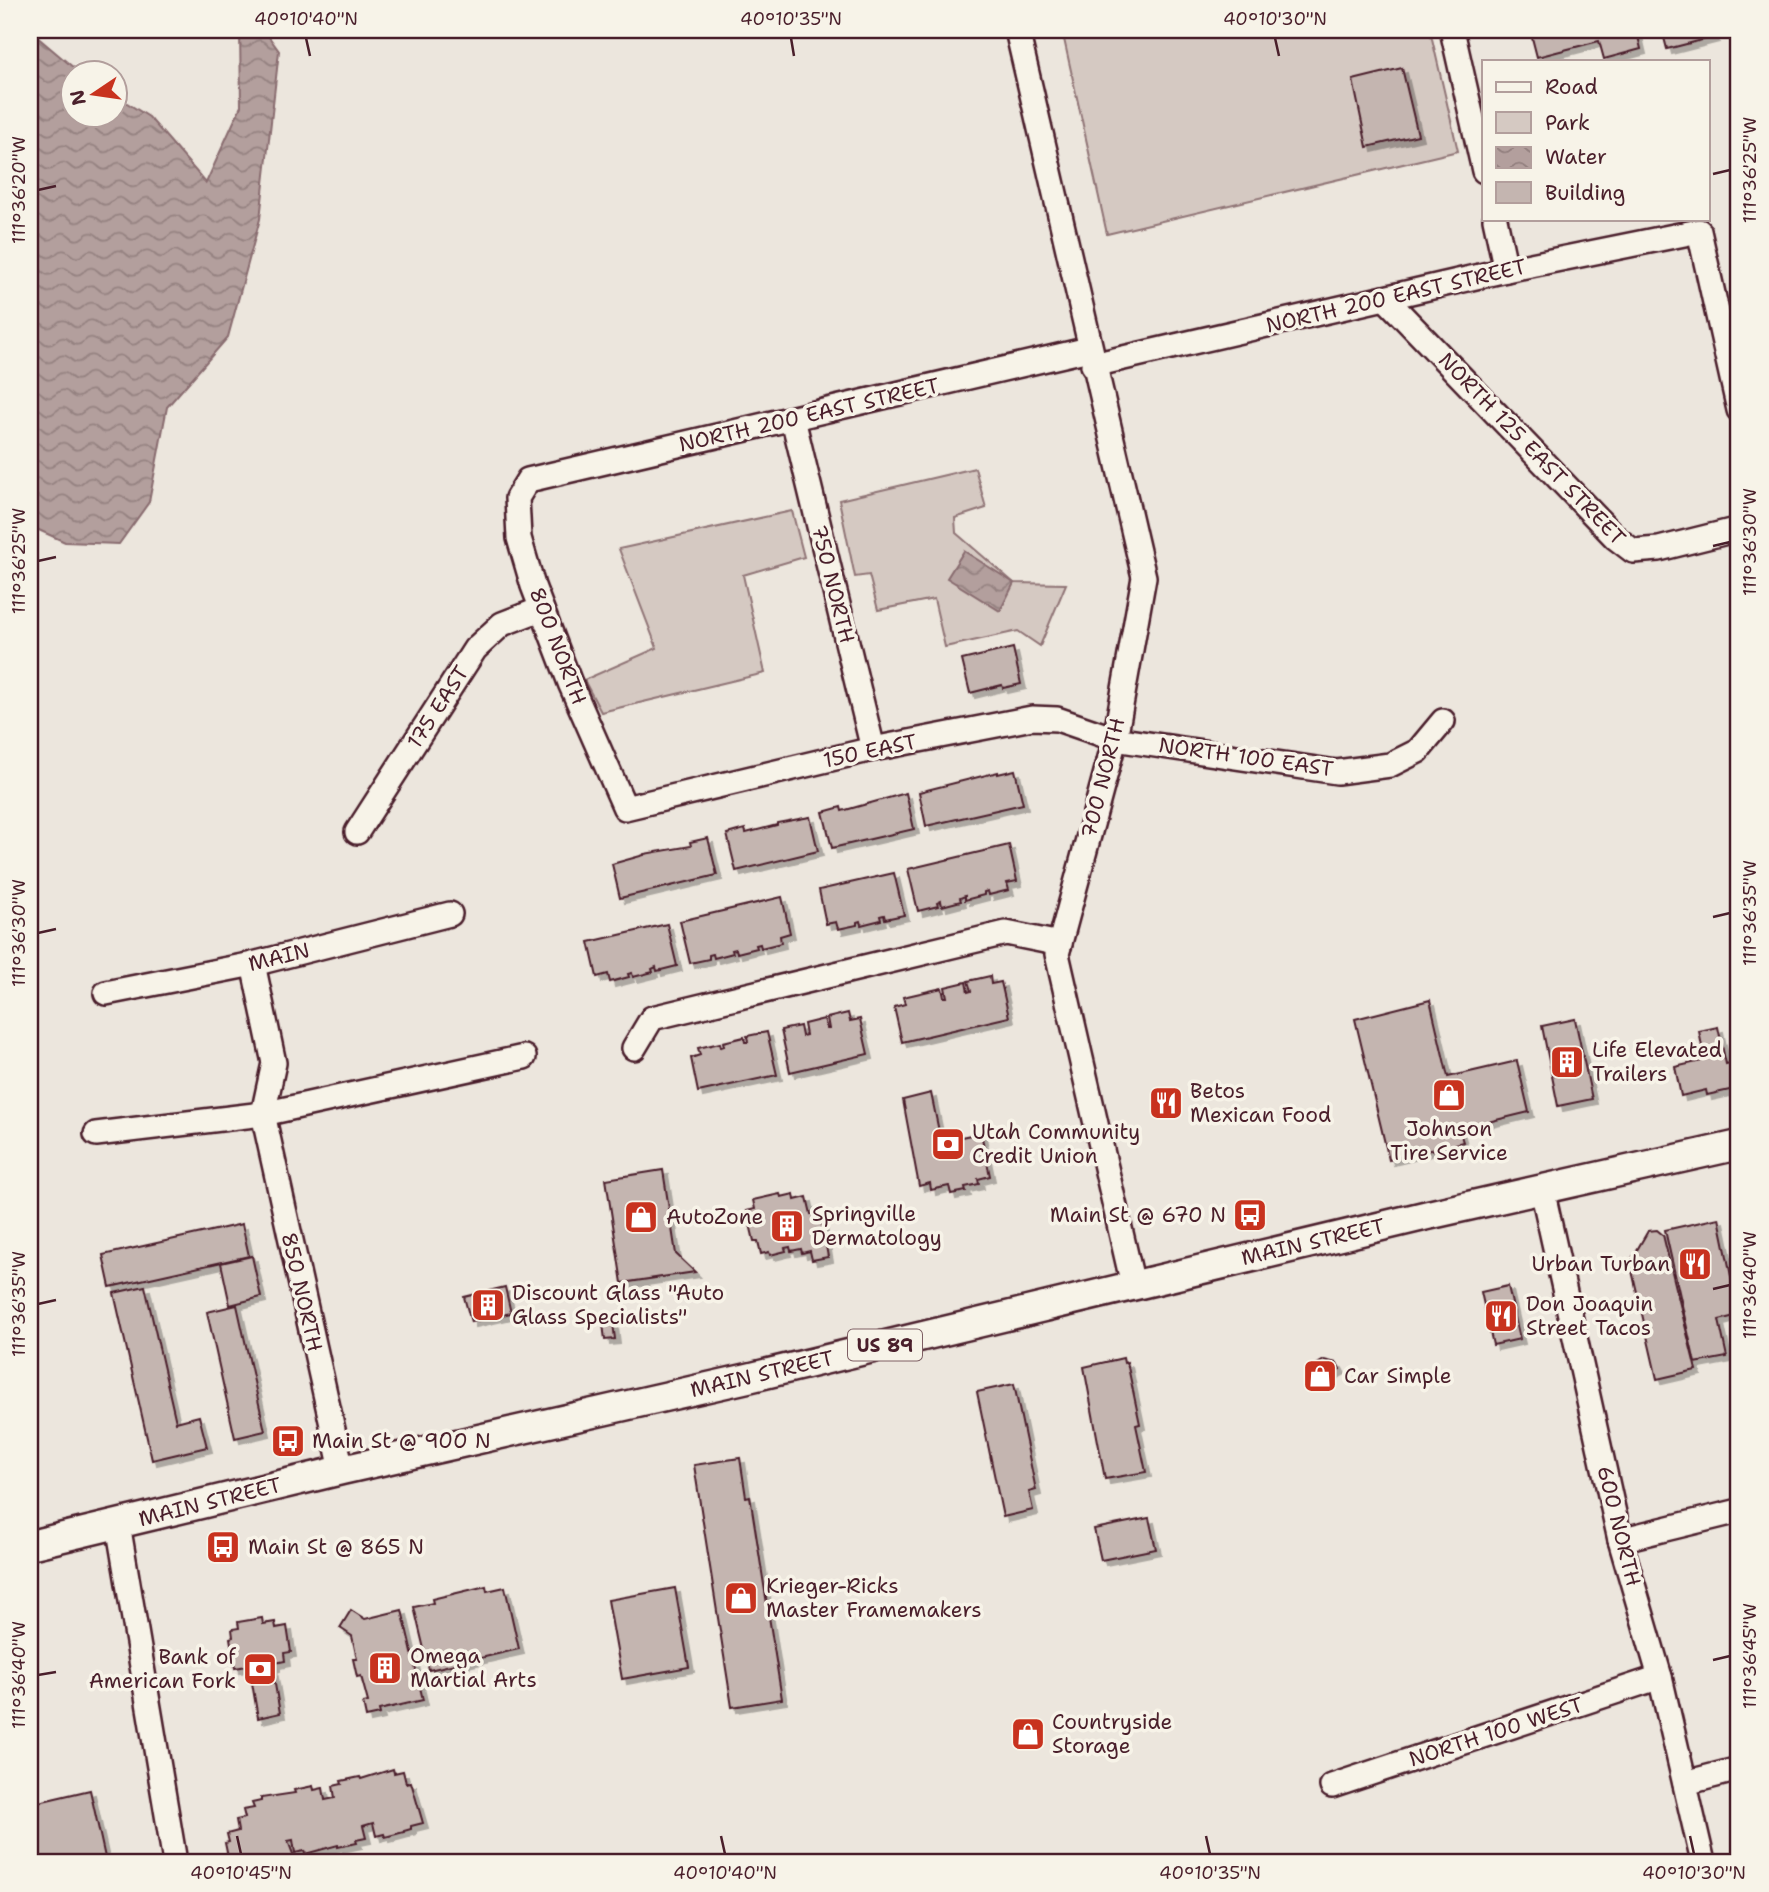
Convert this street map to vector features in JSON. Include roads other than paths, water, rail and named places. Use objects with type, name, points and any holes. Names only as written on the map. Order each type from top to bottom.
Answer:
[{"type":"main road","name":"MAIN STREET","points":[[30,1545],[1739,1145]]},
{"type":"street","name":"700 NORTH","points":[[1017,30],[1144,577],[1115,739],[1057,954],[1133,1285]]},
{"type":"street","points":[[1452,30],[1482,162]]},
{"type":"street","points":[[1494,220],[1506,270]]},
{"type":"street","name":"NORTH 200 EAST STREET","points":[[528,480],[793,419],[1699,231],[1739,410]]},
{"type":"street","name":"NORTH 125 EAST STREET","points":[[1385,298],[1616,538],[1633,551],[1659,549],[1739,529]]},
{"type":"street","name":"750 NORTH","points":[[793,419],[873,749]]},
{"type":"street","name":"800 NORTH","points":[[528,480],[517,498],[520,538],[541,609],[625,808]]},
{"type":"street","name":"175 EAST","points":[[358,831],[475,649],[502,624],[541,609]]},
{"type":"street","name":"150 EAST","points":[[625,808],[873,749],[1032,718],[1057,719],[1115,739]]},
{"type":"street","name":"NORTH 100 EAST","points":[[1115,739],[1337,772],[1390,765],[1418,751],[1443,721]]},
{"type":"street","name":"MAIN","points":[[106,993],[253,964],[450,914]]},
{"type":"street","points":[[634,1048],[652,1018],[1006,933],[1059,944]]},
{"type":"street","points":[[253,964],[274,1063],[263,1114]]},
{"type":"street","points":[[96,1134],[263,1114],[524,1057]]},
{"type":"street","name":"850 NORTH","points":[[263,1114],[342,1470]]},
{"type":"street","name":"600 NORTH","points":[[1542,1189],[1620,1540],[1660,1677],[1703,1862]]},
{"type":"street","points":[[1620,1540],[1739,1511]]},
{"type":"street","points":[[118,1524],[175,1862]]},
{"type":"street","name":"NORTH 100 WEST","points":[[1332,1786],[1660,1677]]},
{"type":"street","points":[[1685,1783],[1739,1769]]},
{"type":"water","points":[[240,30],[264,30],[279,51],[260,219],[228,337],[167,407],[149,502],[119,544],[65,542],[30,526],[30,31],[65,60],[60,60],[60,130],[130,130],[130,105],[149,117],[206,183],[241,106]]},
{"type":"water","points":[[964,551],[1014,583],[1000,611],[947,578]]},
{"type":"place","name":"Life Elevated Trailers","points":[[1567,1062]]},
{"type":"place","name":"Johnson Tire Service","points":[[1449,1095]]},
{"type":"place","name":"Betos Mexican Food","points":[[1166,1103]]},
{"type":"place","name":"Utah Community Credit Union","points":[[948,1144]]},
{"type":"place","name":"Main St @ 670 N","points":[[1250,1215]]},
{"type":"place","name":"AutoZone","points":[[641,1217]]},
{"type":"place","name":"Springville Dermatology","points":[[787,1226]]},
{"type":"place","name":"Urban Turban","points":[[1695,1264]]},
{"type":"place","name":"Discount Glass \"Auto Glass Specialists\"","points":[[488,1305]]},
{"type":"place","name":"Don Joaquin Street Tacos","points":[[1501,1316]]},
{"type":"place","name":"Car Simple","points":[[1320,1376]]},
{"type":"place","name":"Main St @ 900 N","points":[[288,1441]]},
{"type":"place","name":"Main St @ 865 N","points":[[223,1547]]},
{"type":"place","name":"Krieger-Ricks Master Framemakers","points":[[741,1598]]},
{"type":"place","name":"Omega Martial Arts","points":[[385,1668]]},
{"type":"place","name":"Bank of American Fork","points":[[260,1669]]},
{"type":"place","name":"Countryside Storage","points":[[1028,1734]]}]
